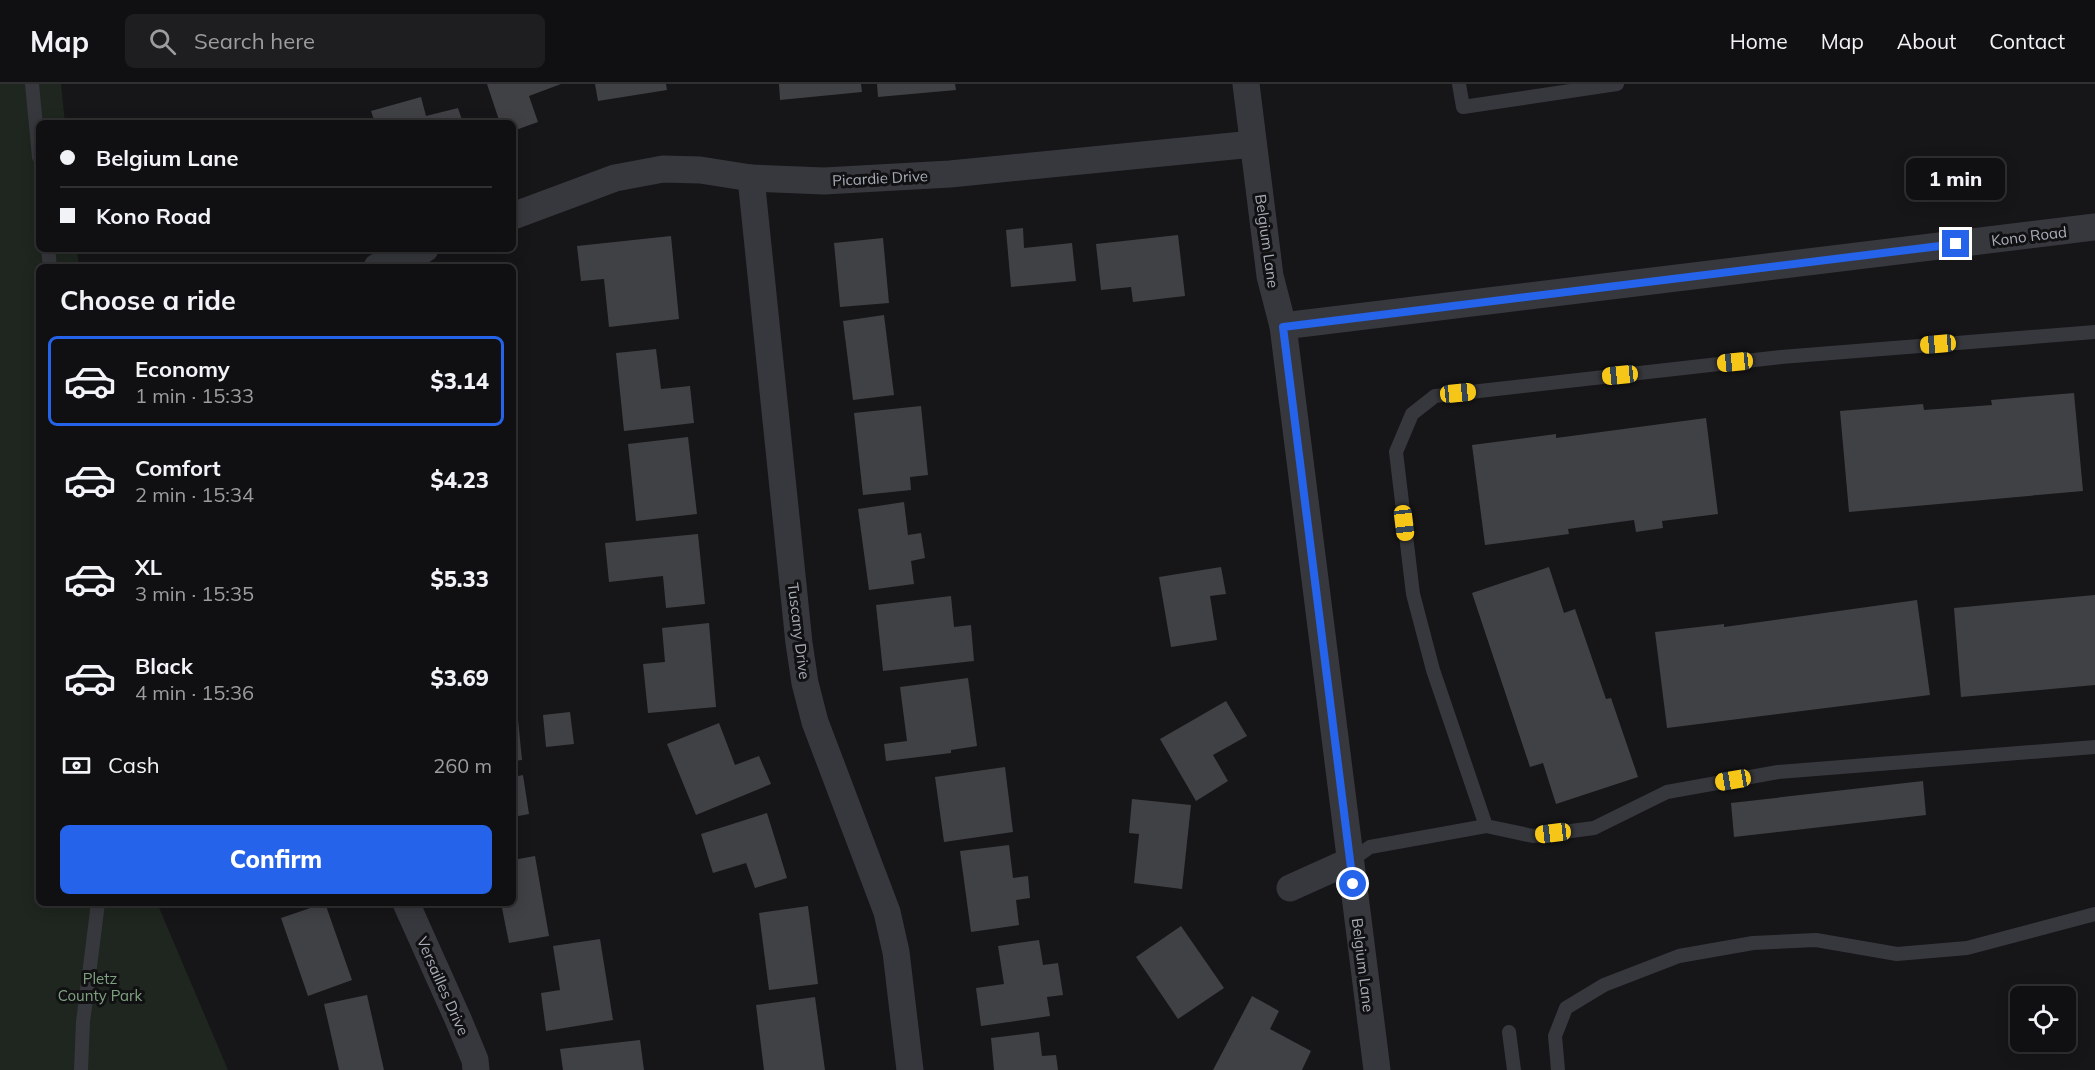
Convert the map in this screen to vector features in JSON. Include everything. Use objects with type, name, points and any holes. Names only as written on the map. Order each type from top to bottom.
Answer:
[{"type":"street","name":"Belgium Lane","points":[[1246,84],[1270,276],[1283,327],[1377,1070]]},
{"type":"street","name":"Picardie Drive","points":[[516,215],[615,178],[663,169],[700,170],[751,178],[824,181],[951,174],[1254,144]]},
{"type":"street","name":"Tuscany Drive","points":[[751,178],[805,683],[815,722],[887,912],[896,952],[910,1070]]},
{"type":"street","name":"Kono Road","points":[[1283,327],[2095,227]]},
{"type":"street","points":[[385,264],[417,252]]},
{"type":"street","points":[[1290,888],[1350,861]]},
{"type":"street","name":"Versailles Drive","points":[[407,906],[458,1019],[475,1060],[476,1070]]},
{"type":"lane","points":[[32,84],[36,126]]},
{"type":"lane","points":[[1459,84],[1463,107],[1617,84]]},
{"type":"lane","points":[[1486,826],[1433,670],[1413,594],[1396,452],[1412,414],[1435,396],[1781,357],[2095,332]]},
{"type":"lane","points":[[1350,861],[1370,847],[1486,826],[1533,836],[1594,828],[1666,792],[1778,772],[2095,747]]},
{"type":"lane","points":[[81,1070],[83,1022],[98,906]]},
{"type":"lane","points":[[1558,1070],[1555,1036],[1566,1008],[1604,985],[1679,956],[1753,943],[1816,940],[1897,954],[1968,948],[2095,914]]},
{"type":"lane","points":[[1509,1032],[1514,1070]]},
{"type":"green space","name":"Pletz County Park","points":[[0,84],[61,84],[65,120],[36,120],[36,252],[77,252],[79,264],[36,264],[36,906],[158,906],[228,1070],[0,1070]]},
{"type":"building","points":[[487,84],[561,84],[529,96],[538,122],[516,130],[516,120],[499,120]]},
{"type":"building","points":[[595,84],[666,84],[667,90],[598,101]]},
{"type":"building","points":[[779,84],[861,84],[862,92],[780,100]]},
{"type":"building","points":[[877,84],[955,84],[956,90],[878,97]]},
{"type":"building","points":[[421,97],[426,116],[458,108],[462,120],[374,120],[371,111]]},
{"type":"building","points":[[1023,228],[1024,248],[1072,243],[1076,281],[1011,287],[1006,230]]},
{"type":"building","points":[[1178,235],[1185,296],[1133,302],[1131,287],[1101,290],[1096,244]]},
{"type":"building","points":[[671,236],[679,319],[609,327],[604,279],[581,281],[577,246]]},
{"type":"building","points":[[883,238],[889,303],[840,307],[834,243]]},
{"type":"building","points":[[884,315],[894,395],[853,400],[843,321]]},
{"type":"building","points":[[656,349],[661,389],[690,386],[694,423],[624,431],[616,353]]},
{"type":"building","points":[[2074,393],[2083,491],[1849,512],[1840,411],[1923,404],[1924,410],[1992,405],[1991,400]]},
{"type":"building","points":[[921,406],[928,475],[910,477],[911,490],[863,495],[854,413]]},
{"type":"building","points":[[1706,418],[1718,514],[1662,521],[1663,528],[1636,532],[1634,520],[1568,529],[1569,534],[1485,545],[1472,445],[1556,434],[1556,438]]},
{"type":"building","points":[[688,437],[697,514],[636,521],[628,444]]},
{"type":"building","points":[[904,502],[908,535],[921,533],[925,558],[911,561],[914,584],[869,590],[858,509]]},
{"type":"building","points":[[698,534],[705,604],[666,608],[663,576],[609,582],[605,543]]},
{"type":"building","points":[[1221,567],[1226,594],[1210,596],[1217,640],[1171,647],[1159,577]]},
{"type":"building","points":[[1549,567],[1564,613],[1575,609],[1606,699],[1611,698],[1638,777],[1556,804],[1543,763],[1530,767],[1472,593]]},
{"type":"building","points":[[2095,595],[2095,685],[1961,697],[1954,608]]},
{"type":"building","points":[[951,596],[954,627],[971,625],[974,661],[883,671],[876,605]]},
{"type":"building","points":[[1917,600],[1930,695],[1667,728],[1655,632],[1724,624],[1724,627]]},
{"type":"building","points":[[709,623],[716,707],[648,713],[643,664],[665,662],[662,628]]},
{"type":"building","points":[[968,678],[977,746],[951,750],[951,753],[886,761],[884,744],[907,741],[900,687]]},
{"type":"building","points":[[516,699],[522,760],[516,761]]},
{"type":"building","points":[[1226,701],[1247,736],[1213,755],[1228,781],[1196,801],[1160,739]]},
{"type":"building","points":[[570,712],[574,744],[546,747],[543,715]]},
{"type":"building","points":[[719,723],[735,765],[759,756],[771,784],[696,815],[667,744]]},
{"type":"building","points":[[1005,767],[1013,832],[944,842],[935,777]]},
{"type":"building","points":[[523,775],[529,814],[516,816],[516,776]]},
{"type":"building","points":[[1923,781],[1926,815],[1734,837],[1731,803]]},
{"type":"building","points":[[1132,799],[1191,805],[1182,889],[1134,883],[1139,834],[1129,833]]},
{"type":"building","points":[[767,813],[787,878],[755,888],[746,863],[713,873],[701,834]]},
{"type":"building","points":[[1009,845],[1013,878],[1028,876],[1030,898],[1016,900],[1019,925],[971,932],[960,851]]},
{"type":"building","points":[[535,856],[549,936],[509,943],[502,906],[516,906],[516,859]]},
{"type":"building","points":[[316,906],[326,906],[352,980],[308,996],[281,918]]},
{"type":"building","points":[[808,906],[818,984],[769,990],[759,913]]},
{"type":"building","points":[[1181,926],[1224,988],[1178,1019],[1136,957]]},
{"type":"building","points":[[600,939],[613,1020],[546,1031],[541,993],[560,990],[553,946]]},
{"type":"building","points":[[1039,940],[1043,965],[1058,963],[1063,995],[1047,997],[1050,1016],[981,1026],[976,988],[1004,984],[998,946]]},
{"type":"building","points":[[367,995],[384,1070],[339,1070],[324,1004]]},
{"type":"building","points":[[1252,996],[1279,1011],[1270,1029],[1311,1051],[1302,1070],[1213,1070]]},
{"type":"building","points":[[815,997],[825,1070],[764,1070],[756,1005]]},
{"type":"building","points":[[1039,1032],[1042,1056],[1056,1055],[1058,1070],[994,1070],[991,1038]]},
{"type":"building","points":[[640,1040],[644,1070],[563,1070],[560,1049]]},
{"type":"route","points":[[1353,884],[1283,327],[1956,244]]}]
